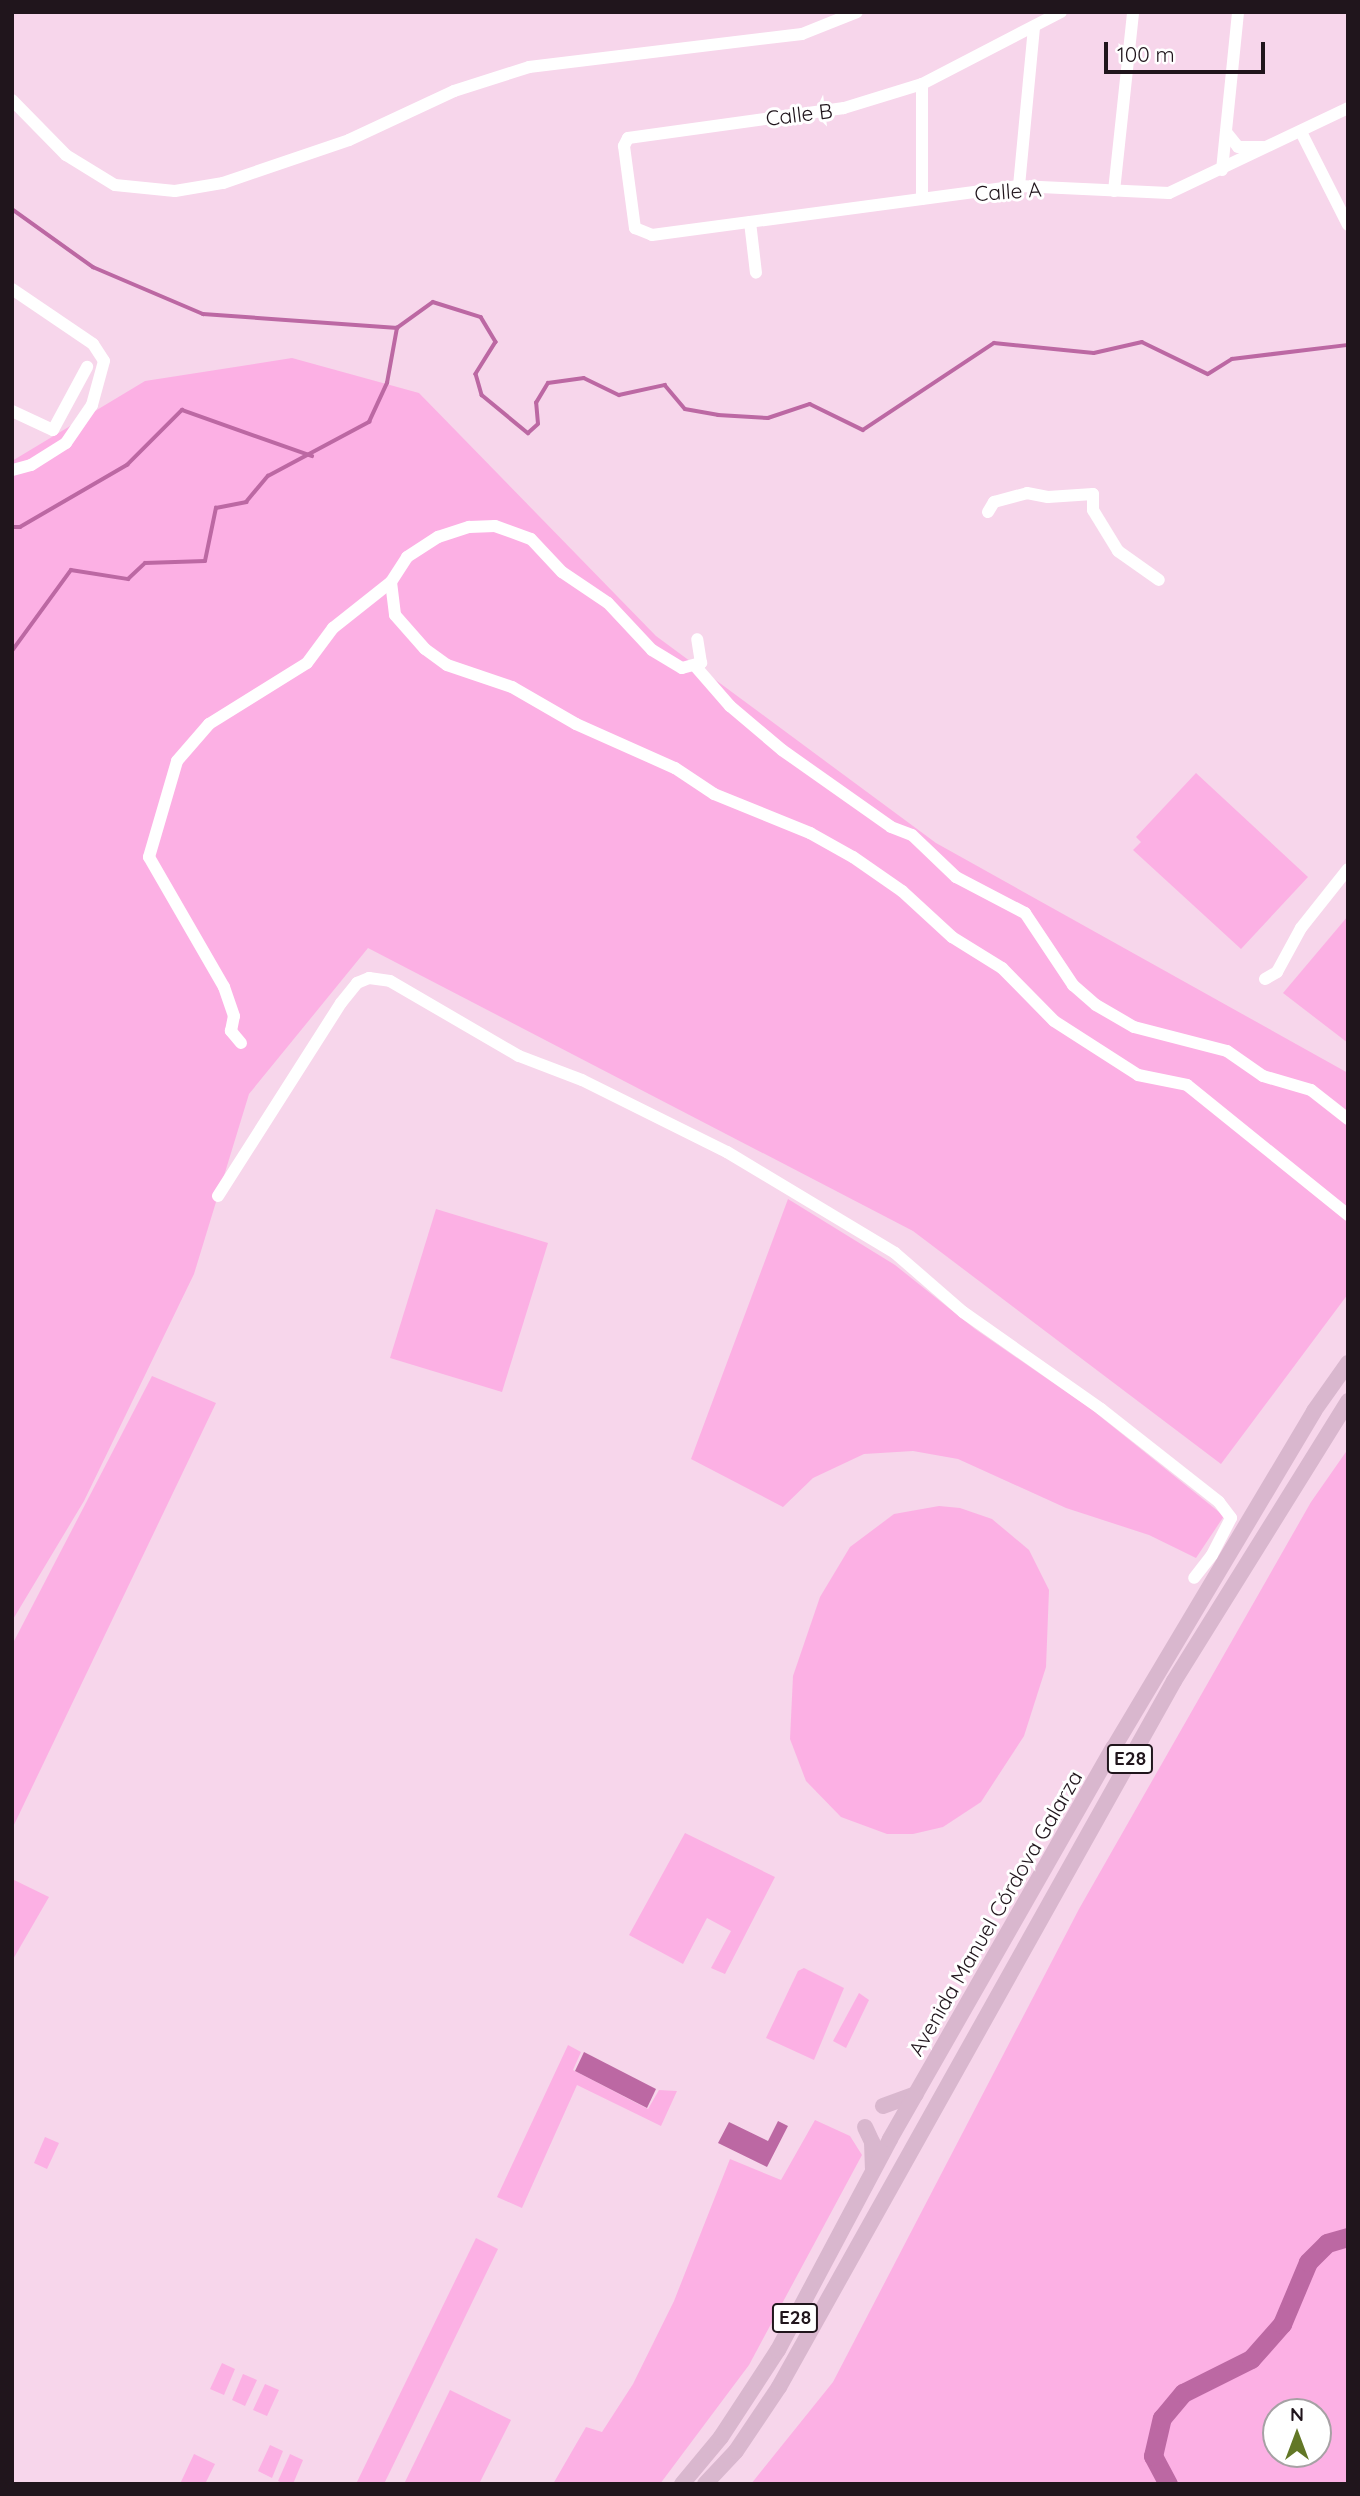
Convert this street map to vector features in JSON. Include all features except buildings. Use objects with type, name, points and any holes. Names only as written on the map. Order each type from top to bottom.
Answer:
[{"type":"main road","name":"Avenida Manuel Córdova Galarza","points":[[682,2484],[751,2395],[916,2094],[1121,1735],[1348,1363]]},
{"type":"main road","name":"Avenida Manuel Córdova Galarza","points":[[705,2484],[736,2451],[779,2387],[1174,1681],[1348,1401]]},
{"type":"main road","points":[[883,2106],[916,2094]]},
{"type":"main road","points":[[865,2127],[872,2142],[873,2171]]},
{"type":"street","points":[[12,100],[66,155],[115,186],[175,191],[223,183],[349,140],[454,91],[529,67],[802,34],[857,12]]},
{"type":"street","name":"Calle B","points":[[652,235],[635,228],[624,146],[628,138],[844,108],[922,84],[1061,12]]},
{"type":"street","points":[[1114,191],[1133,12]]},
{"type":"street","points":[[1222,170],[1238,12]]},
{"type":"street","points":[[1019,186],[1034,28]]},
{"type":"street","points":[[922,84],[922,199]]},
{"type":"street","name":"Calle A","points":[[652,235],[1019,186],[1170,193],[1348,108]]},
{"type":"street","points":[[1225,132],[1238,147],[1270,146]]},
{"type":"street","points":[[1301,132],[1348,225]]},
{"type":"street","points":[[750,222],[756,273]]},
{"type":"street","points":[[12,289],[93,344],[104,361],[92,405],[80,426],[52,452],[12,470]]},
{"type":"street","points":[[12,411],[53,430],[87,367]]},
{"type":"street","points":[[988,512],[994,502],[1027,494],[1048,497],[1093,494],[1093,510],[1118,551],[1160,580]]},
{"type":"street","points":[[241,1043],[231,1031],[234,1016],[224,987],[149,858],[173,785],[177,761],[209,724],[307,663],[333,628],[391,582],[407,557],[438,537],[469,527],[510,529],[531,539],[562,572],[608,603],[652,650],[682,668],[696,667]]},
{"type":"street","points":[[391,582],[396,615],[425,649],[447,664],[512,687],[576,724],[675,768],[714,794],[810,834],[853,858],[902,891],[916,909],[952,937],[1002,968],[1054,1021],[1138,1075],[1187,1085],[1348,1215]]},
{"type":"street","points":[[696,667],[703,656],[697,639]]},
{"type":"street","points":[[696,667],[730,706],[782,750],[891,827],[912,835],[956,877],[1025,913],[1073,985],[1096,1005],[1134,1027],[1227,1051],[1263,1076],[1311,1090],[1348,1119]]},
{"type":"street","points":[[1265,979],[1277,972],[1301,928],[1348,869]]},
{"type":"street","points":[[218,1196],[341,1003],[357,983],[369,978],[390,981],[519,1056],[582,1080],[727,1152],[895,1253],[963,1312],[1101,1409],[1219,1502],[1231,1518],[1227,1529],[1194,1578]]},
{"type":"shaded area","points":[[292,358],[419,393],[656,636],[936,843],[1348,1073],[1348,1294],[1221,1464],[913,1231],[368,948],[249,1094],[194,1274],[84,1501],[12,1621],[12,461],[145,381]]},
{"type":"shaded area","points":[[1196,773],[1308,877],[1241,949],[1133,850],[1141,842],[1136,837]]},
{"type":"shaded area","points":[[1348,916],[1348,1043],[1283,993]]},
{"type":"shaded area","points":[[788,1199],[895,1265],[975,1329],[1091,1409],[1224,1516],[1196,1558],[1149,1535],[1066,1508],[958,1459],[913,1451],[864,1454],[813,1478],[783,1507],[691,1459]]},
{"type":"shaded area","points":[[436,1209],[548,1243],[502,1392],[390,1358]]},
{"type":"shaded area","points":[[152,1376],[216,1403],[12,1829],[12,1645]]},
{"type":"shaded area","points":[[1348,1449],[1348,2484],[751,2484],[833,2382],[1079,1909],[1311,1502]]},
{"type":"shaded area","points":[[939,1506],[960,1508],[992,1519],[1029,1550],[1049,1590],[1046,1667],[1024,1736],[981,1802],[943,1827],[913,1834],[887,1834],[841,1817],[806,1781],[790,1739],[793,1676],[820,1597],[850,1547],[894,1514]]},
{"type":"shaded area","points":[[685,1833],[775,1877],[725,1974],[711,1968],[731,1931],[707,1918],[683,1964],[629,1935]]},
{"type":"shaded area","points":[[12,1879],[49,1897],[12,1961]]},
{"type":"shaded area","points":[[804,1968],[844,1988],[814,2060],[766,2038],[798,1971]]},
{"type":"shaded area","points":[[859,1993],[869,2000],[846,2048],[833,2041]]},
{"type":"shaded area","points":[[568,2045],[581,2052],[573,2070],[648,2109],[659,2090],[677,2091],[661,2126],[577,2085],[522,2208],[497,2197]]},
{"type":"shaded area","points":[[584,2052],[656,2089],[647,2108],[575,2071]]},
{"type":"shaded area","points":[[815,2120],[850,2136],[862,2155],[749,2365],[660,2484],[553,2484],[586,2427],[602,2432],[633,2384],[674,2301],[730,2159],[781,2180]]},
{"type":"shaded area","points":[[778,2121],[788,2126],[767,2167],[718,2143],[729,2122],[768,2141]]},
{"type":"shaded area","points":[[45,2137],[59,2143],[47,2169],[34,2163]]},
{"type":"shaded area","points":[[476,2238],[498,2249],[384,2484],[356,2484]]},
{"type":"shaded area","points":[[222,2363],[235,2369],[224,2395],[210,2389]]},
{"type":"shaded area","points":[[243,2374],[257,2380],[245,2406],[232,2400]]},
{"type":"shaded area","points":[[265,2384],[279,2390],[267,2416],[253,2410]]},
{"type":"shaded area","points":[[450,2390],[511,2420],[479,2484],[404,2484]]},
{"type":"shaded area","points":[[270,2445],[283,2451],[272,2478],[258,2471]]},
{"type":"shaded area","points":[[194,2454],[215,2464],[205,2484],[180,2484]]},
{"type":"shaded area","points":[[290,2454],[303,2460],[293,2484],[285,2484],[278,2481]]},
{"type":"waterway","points":[[12,209],[93,267],[203,314],[397,328],[433,302],[481,317],[496,342],[476,374],[482,395],[528,433],[538,424],[536,403],[548,383],[584,378],[619,395],[665,385],[685,409],[718,415],[768,418],[810,404],[863,430],[994,343],[1094,353],[1142,342],[1208,374],[1232,359],[1348,345]]},
{"type":"waterway","points":[[12,651],[71,570],[128,579],[145,563],[205,561],[216,508],[246,502],[268,476],[369,422],[387,383],[397,328]]},
{"type":"waterway","points":[[12,527],[20,527],[127,465],[182,410],[312,456]]},
{"type":"waterway","points":[[1168,2484],[1153,2456],[1162,2418],[1183,2393],[1251,2359],[1282,2324],[1308,2262],[1327,2243],[1348,2237]]}]
